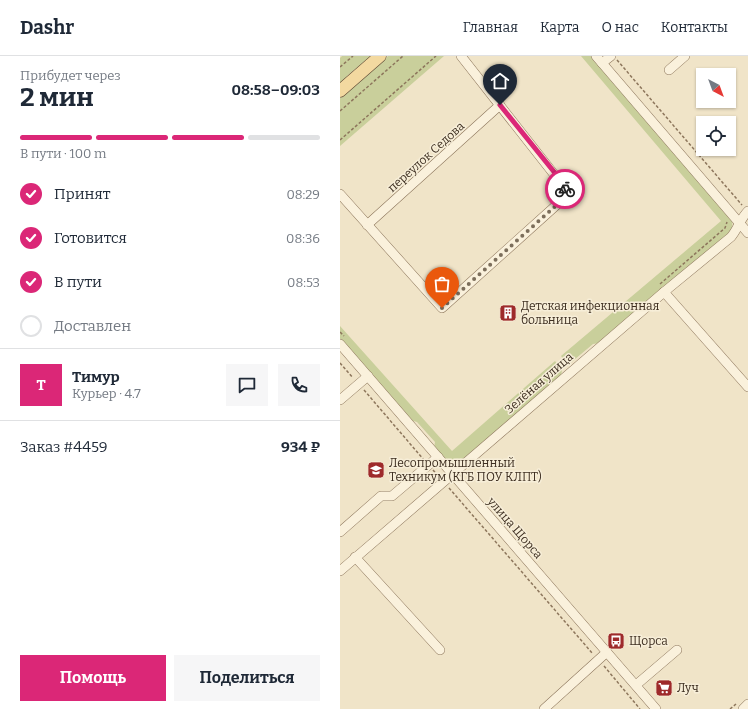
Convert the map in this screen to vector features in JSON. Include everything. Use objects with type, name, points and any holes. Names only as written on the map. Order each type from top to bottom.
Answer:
[{"type":"main road","points":[[340,91],[380,56]]},
{"type":"street","points":[[340,194],[442,308],[561,201],[566,192],[564,187],[461,56]]},
{"type":"street","points":[[612,56],[599,60],[748,232]]},
{"type":"street","points":[[670,70],[685,56]]},
{"type":"street","name":"переулок Седова","points":[[367,225],[500,105]]},
{"type":"street","name":"Зелёная улица","points":[[340,571],[662,288],[731,237],[739,222],[748,211]]},
{"type":"street","points":[[662,288],[748,387]]},
{"type":"street","name":"улица Щорса","points":[[343,341],[368,376],[656,709]]},
{"type":"street","points":[[340,400],[368,376]]},
{"type":"street","points":[[340,532],[381,496],[392,496],[438,457]]},
{"type":"street","points":[[355,557],[440,650]]},
{"type":"street","points":[[636,685],[677,650]]},
{"type":"street","points":[[544,709],[607,652]]},
{"type":"street","points":[[743,709],[748,704]]},
{"type":"path","points":[[340,67],[353,56]]},
{"type":"path","points":[[340,111],[402,56]]},
{"type":"path","points":[[340,140],[436,56]]},
{"type":"path","points":[[612,56],[743,206],[728,218],[726,228],[662,288]]},
{"type":"path","points":[[340,332],[343,341]]},
{"type":"path","points":[[340,363],[640,709]]},
{"type":"green space","points":[[342,56],[371,56],[347,76],[344,84],[340,87],[340,58]]},
{"type":"green space","points":[[388,56],[444,56],[340,146],[340,98]]},
{"type":"green space","points":[[581,56],[591,56],[732,221],[732,225],[728,234],[600,343],[593,344],[568,365],[561,356],[721,221]]},
{"type":"green space","points":[[340,326],[452,451],[555,361],[562,370],[561,376],[463,459],[454,463],[444,459],[434,448],[435,442],[417,422],[410,420],[340,339]]},
{"type":"way so far","points":[[442,308],[561,201],[566,192],[565,189]]},
{"type":"place","name":"Детская инфекционная больница","points":[[508,313]]},
{"type":"place","name":"Лесопромышленный Техникум (КГБ ПОУ КЛПТ)","points":[[376,470]]},
{"type":"place","name":"Щорса","points":[[616,641]]},
{"type":"place","name":"Луч","points":[[664,688]]},
{"type":"route","points":[[500,105],[555,173],[565,189]]}]
